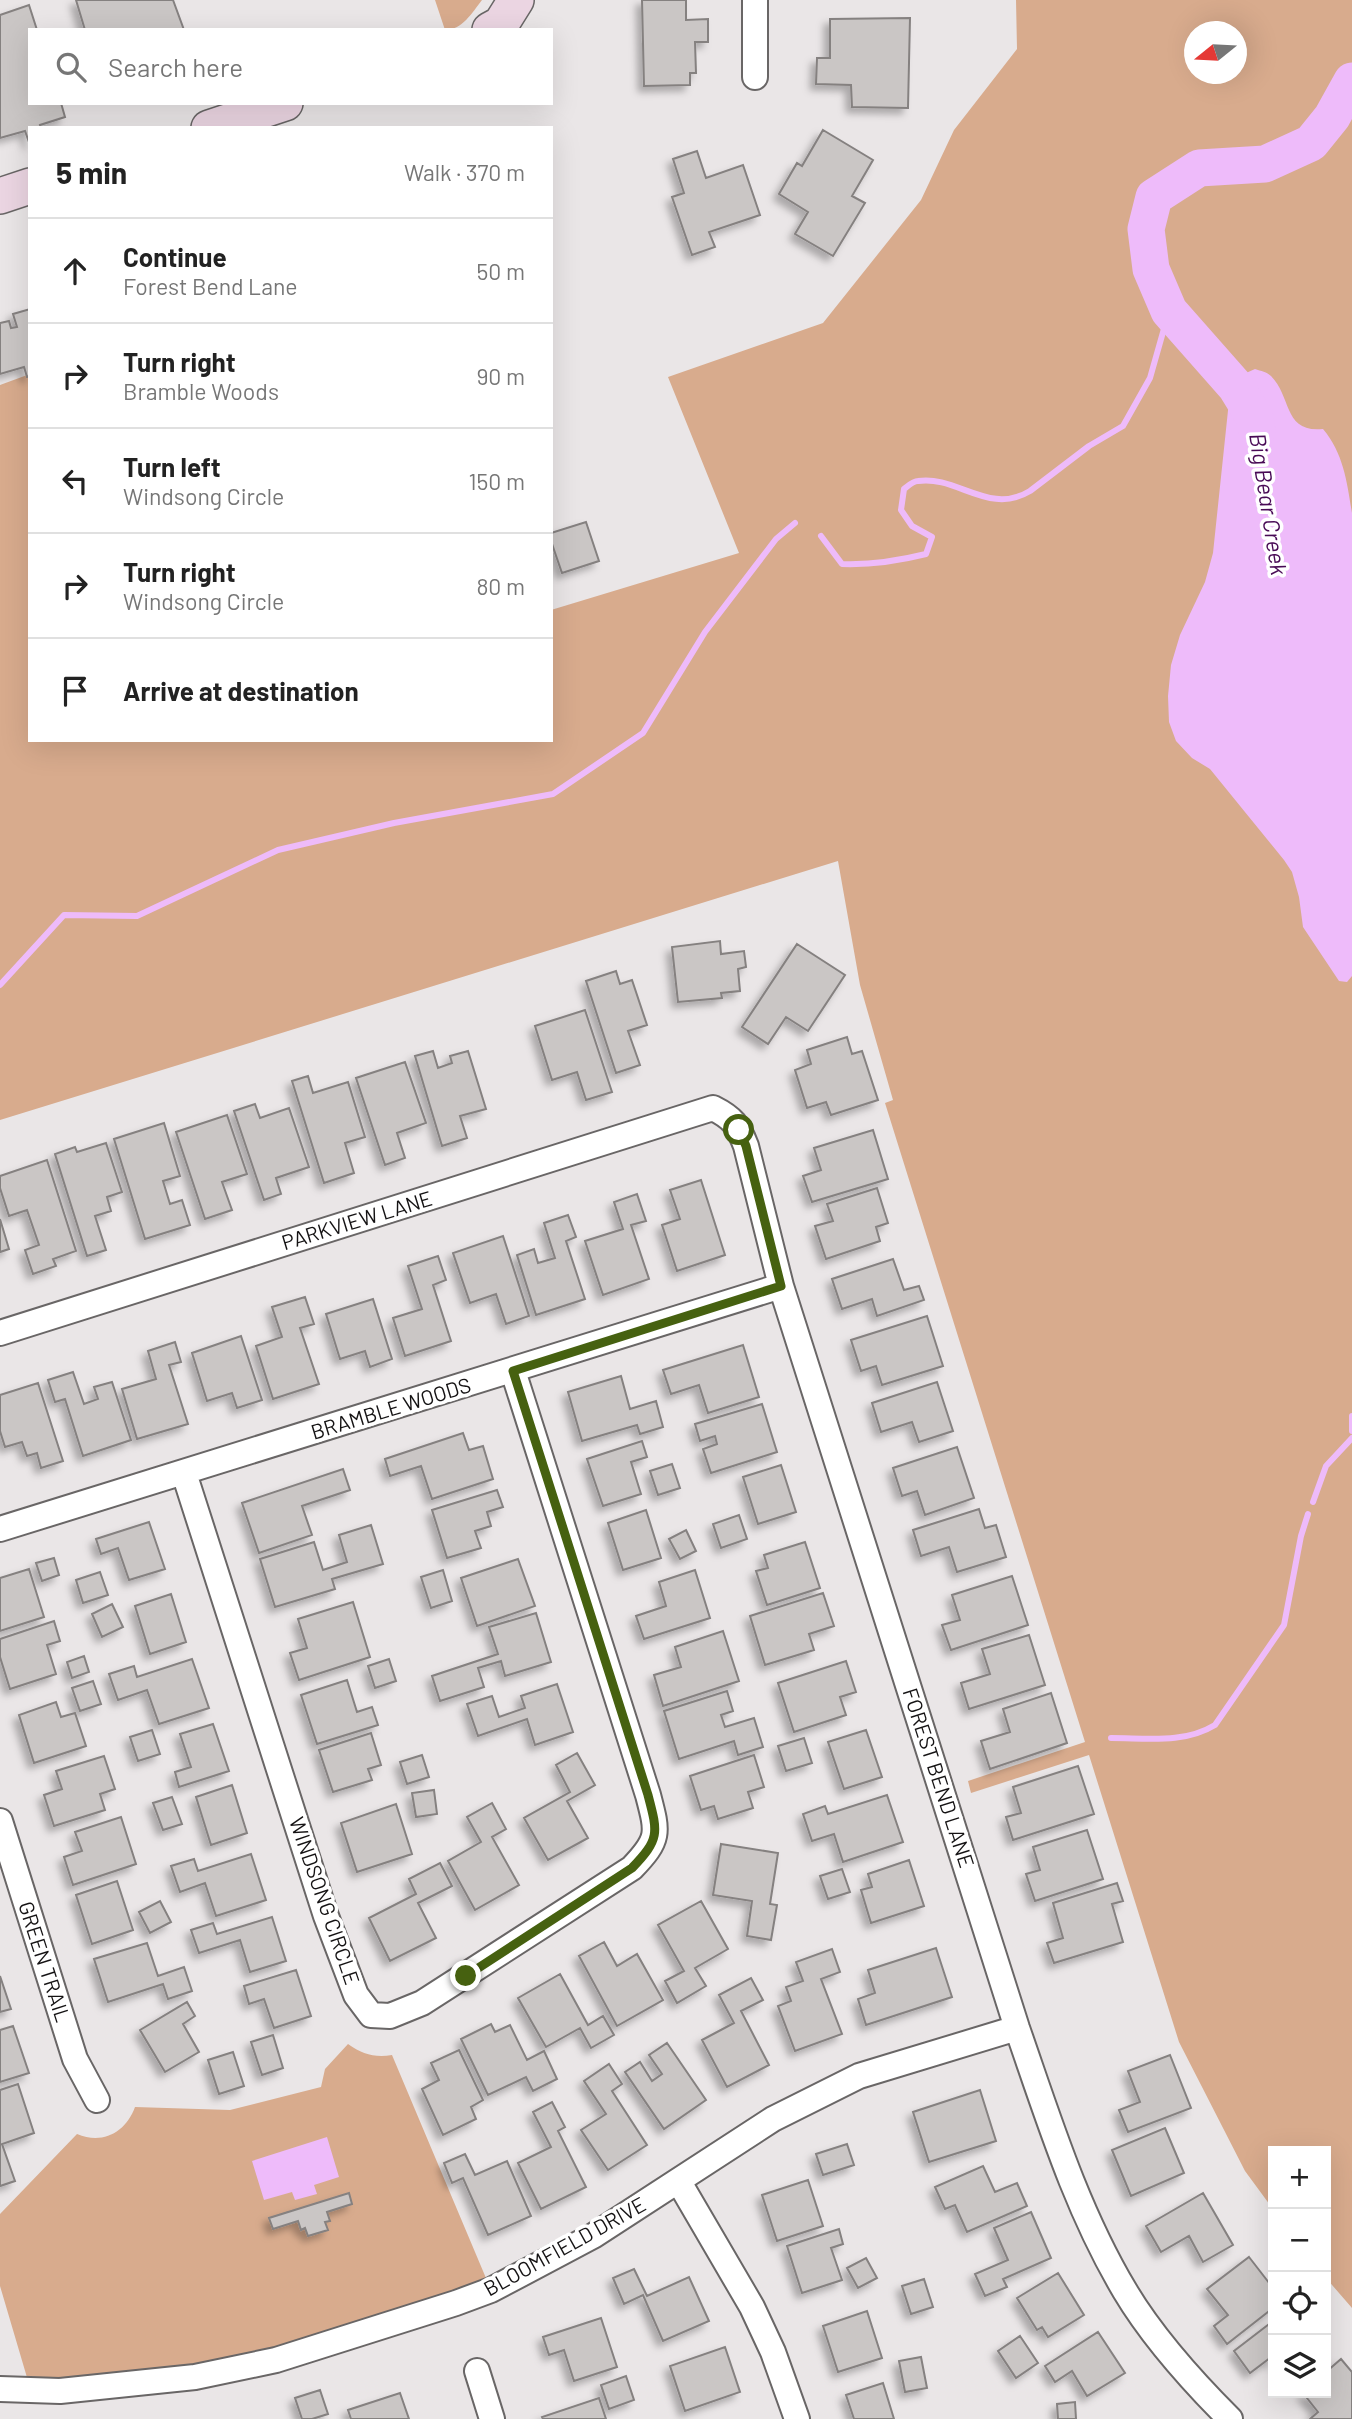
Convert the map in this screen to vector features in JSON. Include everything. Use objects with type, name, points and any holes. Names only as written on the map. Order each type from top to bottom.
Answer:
[{"type":"street","points":[[494,28],[501,24],[516,0]]},
{"type":"street","points":[[755,0],[755,77]]},
{"type":"street","points":[[215,126],[279,105]]},
{"type":"street","points":[[0,196],[28,187]]},
{"type":"street","name":"FOREST BEND LANE","points":[[713,1108],[729,1116],[746,1146],[781,1286],[1017,2028],[1079,2199],[1126,2292],[1182,2367],[1230,2419]]},
{"type":"street","name":"PARKVIEW LANE","points":[[0,1333],[713,1108]]},
{"type":"street","name":"BRAMBLE WOODS","points":[[0,1529],[781,1286]]},
{"type":"street","name":"WINDSONG CIRCLE","points":[[184,1473],[327,1916],[356,1995],[371,2015],[390,2017],[422,2003],[632,1868],[650,1849],[656,1828],[648,1795],[513,1371]]},
{"type":"street","name":"GREEN TRAIL","points":[[2,1832],[75,2059],[97,2100]]},
{"type":"street","name":"BLOOMFIELD DRIVE","points":[[0,2389],[60,2391],[171,2380],[238,2368],[322,2347],[491,2290],[593,2236],[774,2119],[859,2076],[1017,2028]]},
{"type":"street","points":[[679,2182],[752,2307],[773,2351],[797,2419]]},
{"type":"street","points":[[477,2371],[492,2419]]},
{"type":"shaded area","points":[[435,0],[482,0],[462,24],[454,28],[444,28]]},
{"type":"shaded area","points":[[1016,0],[1352,0],[1352,2308],[1331,2284],[1331,2146],[1268,2146],[1268,2202],[1245,2171],[1179,2042],[1089,1755],[971,1793],[968,1781],[1085,1742],[885,1103],[893,1100],[860,985],[838,861],[0,1120],[0,385],[28,375],[28,742],[553,742],[553,609],[739,553],[668,377],[823,323],[921,200],[954,130],[1017,49]]},
{"type":"shaded area","points":[[348,2044],[369,2054],[392,2055],[491,2290],[322,2347],[31,2391],[0,2286],[0,2214],[77,2134],[96,2138],[112,2134],[126,2123],[135,2107],[230,2110],[321,2087],[325,2069]]},
{"type":"water","points":[[1255,369],[1271,376],[1278,384],[1295,420],[1310,429],[1323,429],[1330,439],[1344,469],[1352,513],[1352,976],[1347,982],[1339,981],[1303,927],[1292,872],[1284,860],[1210,769],[1192,758],[1176,741],[1169,722],[1171,665],[1180,635],[1205,582],[1213,553],[1229,401],[1246,373]]},
{"type":"water","points":[[327,2137],[339,2177],[314,2185],[317,2194],[295,2200],[292,2192],[264,2200],[252,2161]]},
{"type":"building","points":[[76,0],[173,0],[183,28],[84,28]]},
{"type":"building","points":[[642,0],[686,0],[686,20],[708,19],[708,42],[695,42],[696,73],[690,73],[690,85],[644,86]]},
{"type":"building","points":[[29,5],[36,28],[28,28],[28,105],[62,105],[65,117],[40,126],[28,126],[28,139],[25,131],[0,138],[0,15]]},
{"type":"building","points":[[910,18],[908,108],[852,107],[851,85],[816,84],[817,58],[830,58],[830,19]]},
{"type":"building","points":[[823,130],[873,160],[852,196],[865,203],[833,256],[795,234],[808,212],[779,194],[797,163],[802,166]]},
{"type":"building","points":[[697,151],[706,178],[743,165],[760,215],[709,232],[715,247],[692,255],[672,197],[684,193],[673,159]]},
{"type":"building","points":[[28,310],[27,377],[24,367],[0,374],[0,323],[9,321],[11,328],[17,327],[13,314]]},
{"type":"building","points":[[586,522],[599,561],[562,573],[553,547],[553,532]]},
{"type":"building","points":[[720,941],[721,954],[744,951],[746,967],[738,969],[740,991],[721,993],[722,998],[678,1002],[672,947]]},
{"type":"building","points":[[797,944],[845,975],[808,1031],[786,1017],[768,1044],[742,1027]]},
{"type":"building","points":[[616,971],[620,984],[632,980],[647,1025],[628,1031],[640,1065],[616,1073],[586,981]]},
{"type":"building","points":[[585,1010],[612,1092],[586,1100],[577,1072],[552,1080],[535,1026]]},
{"type":"building","points":[[847,1037],[852,1054],[862,1051],[878,1100],[831,1115],[826,1102],[807,1108],[795,1070],[811,1064],[807,1050]]},
{"type":"building","points":[[433,1051],[438,1068],[452,1063],[450,1056],[468,1051],[486,1109],[460,1116],[467,1138],[442,1146],[415,1056]]},
{"type":"building","points":[[405,1062],[426,1123],[397,1133],[405,1158],[385,1165],[356,1078]]},
{"type":"building","points":[[308,1076],[313,1093],[348,1082],[365,1137],[345,1143],[354,1173],[324,1183],[292,1081]]},
{"type":"building","points":[[255,1104],[260,1118],[289,1108],[309,1167],[276,1178],[281,1194],[264,1200],[234,1111]]},
{"type":"building","points":[[227,1115],[247,1174],[222,1182],[232,1210],[205,1219],[176,1132]]},
{"type":"building","points":[[164,1123],[180,1176],[163,1181],[170,1204],[182,1200],[190,1225],[145,1239],[114,1139]]},
{"type":"building","points":[[873,1130],[888,1179],[812,1202],[803,1176],[821,1170],[814,1148]]},
{"type":"building","points":[[106,1143],[122,1192],[107,1197],[111,1211],[95,1216],[106,1250],[87,1256],[55,1154],[75,1147],[77,1152]]},
{"type":"building","points":[[47,1160],[76,1251],[53,1259],[56,1266],[33,1274],[25,1250],[39,1245],[27,1210],[9,1216],[0,1188],[0,1176]]},
{"type":"building","points":[[701,1180],[725,1255],[677,1271],[662,1225],[680,1219],[670,1190]]},
{"type":"building","points":[[877,1188],[888,1223],[876,1227],[880,1241],[826,1259],[815,1226],[833,1221],[827,1204]]},
{"type":"building","points":[[637,1194],[646,1221],[631,1225],[649,1279],[603,1295],[585,1241],[623,1229],[614,1202]]},
{"type":"building","points":[[568,1215],[576,1237],[566,1241],[585,1299],[536,1315],[517,1255],[534,1249],[538,1263],[555,1258],[544,1223]]},
{"type":"building","points":[[0,1219],[9,1249],[0,1252]]},
{"type":"building","points":[[503,1236],[529,1316],[506,1324],[496,1294],[470,1303],[453,1253]]},
{"type":"building","points":[[438,1256],[446,1280],[433,1285],[451,1341],[405,1356],[393,1318],[422,1309],[408,1266]]},
{"type":"building","points":[[893,1259],[904,1290],[919,1286],[924,1300],[877,1316],[872,1299],[842,1309],[832,1279]]},
{"type":"building","points":[[305,1297],[314,1324],[300,1328],[319,1384],[273,1399],[256,1346],[282,1337],[272,1307]]},
{"type":"building","points":[[373,1299],[392,1359],[370,1367],[365,1351],[340,1359],[326,1314]]},
{"type":"building","points":[[927,1316],[943,1366],[882,1385],[876,1366],[861,1371],[851,1340]]},
{"type":"building","points":[[241,1336],[262,1400],[237,1408],[232,1393],[207,1401],[192,1353]]},
{"type":"building","points":[[175,1342],[181,1362],[169,1365],[188,1424],[137,1439],[122,1389],[156,1379],[148,1351]]},
{"type":"building","points":[[743,1345],[759,1397],[708,1413],[699,1385],[671,1394],[663,1370]]},
{"type":"building","points":[[73,1372],[84,1404],[98,1399],[94,1387],[112,1382],[131,1440],[83,1456],[65,1399],[55,1402],[48,1380]]},
{"type":"building","points":[[621,1376],[630,1409],[656,1401],[663,1427],[640,1434],[637,1425],[582,1441],[568,1392]]},
{"type":"building","points":[[937,1382],[953,1431],[919,1442],[912,1422],[881,1432],[872,1403]]},
{"type":"building","points":[[38,1383],[63,1461],[41,1468],[37,1453],[27,1456],[22,1442],[5,1447],[0,1431],[0,1395]]},
{"type":"building","points":[[762,1404],[777,1452],[711,1473],[703,1449],[717,1444],[715,1436],[700,1441],[695,1424]]},
{"type":"building","points":[[463,1433],[469,1450],[483,1446],[493,1479],[432,1499],[421,1466],[390,1476],[385,1459]]},
{"type":"building","points":[[642,1441],[647,1457],[631,1462],[641,1494],[603,1506],[587,1459]]},
{"type":"building","points":[[957,1447],[974,1498],[925,1515],[917,1491],[902,1496],[893,1468]]},
{"type":"building","points":[[672,1464],[680,1488],[658,1495],[650,1471]]},
{"type":"building","points":[[781,1465],[796,1512],[758,1524],[743,1477]]},
{"type":"building","points":[[343,1469],[350,1490],[302,1506],[312,1535],[259,1553],[242,1503]]},
{"type":"building","points":[[497,1490],[503,1507],[487,1512],[491,1526],[475,1531],[481,1548],[447,1558],[432,1510]]},
{"type":"building","points":[[979,1509],[985,1528],[996,1525],[1006,1557],[957,1572],[949,1547],[921,1556],[913,1530]]},
{"type":"building","points":[[646,1510],[661,1558],[623,1570],[608,1523]]},
{"type":"building","points":[[739,1515],[747,1539],[721,1548],[713,1524]]},
{"type":"building","points":[[149,1522],[165,1569],[129,1580],[118,1548],[101,1554],[96,1539]]},
{"type":"building","points":[[371,1525],[383,1564],[332,1579],[335,1589],[275,1607],[260,1559],[314,1542],[323,1570],[347,1562],[339,1535]]},
{"type":"building","points":[[686,1530],[696,1551],[680,1559],[669,1539]]},
{"type":"building","points":[[805,1542],[820,1588],[767,1605],[756,1571],[768,1568],[764,1555]]},
{"type":"building","points":[[54,1558],[59,1575],[42,1581],[36,1563]]},
{"type":"building","points":[[518,1559],[535,1606],[477,1626],[461,1578]]},
{"type":"building","points":[[29,1569],[44,1617],[0,1631],[0,1578]]},
{"type":"building","points":[[443,1570],[452,1601],[431,1608],[421,1577]]},
{"type":"building","points":[[695,1570],[710,1618],[644,1639],[636,1616],[666,1606],[659,1582]]},
{"type":"building","points":[[100,1572],[108,1595],[83,1603],[76,1580]]},
{"type":"building","points":[[1012,1576],[1028,1625],[951,1650],[942,1625],[960,1620],[952,1595]]},
{"type":"building","points":[[823,1593],[834,1626],[809,1634],[814,1650],[765,1665],[750,1616]]},
{"type":"building","points":[[171,1594],[186,1642],[150,1654],[135,1606]]},
{"type":"building","points":[[353,1602],[370,1657],[299,1680],[290,1653],[307,1648],[298,1619]]},
{"type":"building","points":[[112,1604],[123,1627],[102,1637],[92,1614]]},
{"type":"building","points":[[536,1613],[551,1662],[505,1676],[501,1661],[478,1668],[484,1687],[440,1701],[432,1676],[498,1654],[489,1627]]},
{"type":"building","points":[[54,1621],[60,1641],[47,1645],[56,1674],[10,1689],[0,1657],[0,1639]]},
{"type":"building","points":[[723,1631],[739,1681],[663,1706],[654,1675],[681,1667],[675,1647]]},
{"type":"building","points":[[1029,1635],[1045,1685],[969,1709],[961,1683],[990,1674],[982,1649]]},
{"type":"building","points":[[84,1656],[89,1672],[72,1678],[67,1662]]},
{"type":"building","points":[[192,1659],[209,1708],[159,1724],[147,1690],[118,1700],[109,1674],[134,1666],[137,1677]]},
{"type":"building","points":[[389,1659],[396,1681],[375,1688],[368,1666]]},
{"type":"building","points":[[846,1661],[856,1692],[840,1697],[846,1715],[794,1732],[778,1683]]},
{"type":"building","points":[[347,1680],[357,1712],[372,1707],[378,1725],[317,1744],[301,1695]]},
{"type":"building","points":[[93,1681],[101,1704],[80,1711],[72,1688]]},
{"type":"building","points":[[557,1684],[573,1732],[535,1745],[527,1719],[478,1736],[467,1704],[492,1696],[499,1717],[525,1708],[521,1696]]},
{"type":"building","points":[[727,1691],[733,1711],[721,1715],[725,1727],[754,1718],[763,1747],[738,1755],[734,1741],[679,1759],[664,1711]]},
{"type":"building","points":[[1051,1693],[1067,1743],[990,1769],[981,1741],[1010,1732],[1003,1709]]},
{"type":"building","points":[[56,1702],[61,1717],[75,1713],[86,1746],[34,1763],[19,1715]]},
{"type":"building","points":[[213,1724],[229,1771],[179,1787],[175,1772],[191,1767],[180,1734]]},
{"type":"building","points":[[152,1730],[160,1754],[138,1761],[130,1737]]},
{"type":"building","points":[[866,1730],[882,1777],[844,1789],[828,1742]]},
{"type":"building","points":[[371,1733],[381,1765],[368,1769],[372,1780],[333,1792],[319,1750]]},
{"type":"building","points":[[804,1738],[812,1763],[786,1771],[778,1746]]},
{"type":"building","points":[[577,1753],[595,1785],[567,1801],[588,1838],[548,1860],[524,1818],[570,1792],[556,1765]]},
{"type":"building","points":[[422,1755],[429,1777],[407,1784],[400,1762]]},
{"type":"building","points":[[754,1755],[764,1787],[748,1792],[753,1808],[718,1819],[714,1806],[701,1810],[690,1776]]},
{"type":"building","points":[[104,1756],[115,1789],[100,1794],[105,1810],[54,1826],[44,1795],[62,1789],[56,1771]]},
{"type":"building","points":[[1078,1766],[1094,1814],[1013,1840],[1006,1817],[1021,1813],[1013,1787]]},
{"type":"building","points":[[232,1785],[247,1833],[211,1845],[196,1797]]},
{"type":"building","points":[[434,1790],[437,1814],[416,1817],[412,1793]]},
{"type":"building","points":[[887,1795],[903,1842],[843,1862],[834,1834],[812,1841],[803,1814],[825,1806],[828,1814]]},
{"type":"building","points":[[172,1797],[182,1824],[163,1830],[153,1803]]},
{"type":"building","points":[[492,1803],[506,1829],[492,1837],[519,1885],[475,1910],[448,1861],[481,1842],[467,1817]]},
{"type":"building","points":[[396,1804],[412,1854],[357,1872],[341,1823]]},
{"type":"building","points":[[121,1817],[136,1864],[73,1885],[64,1857],[82,1851],[75,1832]]},
{"type":"building","points":[[1087,1830],[1103,1879],[1035,1901],[1026,1874],[1040,1870],[1033,1847]]},
{"type":"building","points":[[721,1844],[778,1853],[770,1904],[777,1905],[771,1940],[747,1936],[752,1901],[713,1895]]},
{"type":"building","points":[[251,1854],[266,1900],[216,1916],[205,1883],[180,1892],[171,1866],[194,1859],[198,1871]]},
{"type":"building","points":[[909,1860],[924,1906],[871,1923],[861,1890],[872,1887],[868,1874]]},
{"type":"building","points":[[440,1863],[452,1886],[418,1903],[436,1938],[390,1961],[369,1918],[416,1894],[409,1879]]},
{"type":"building","points":[[842,1869],[850,1892],[828,1899],[820,1876]]},
{"type":"building","points":[[117,1881],[133,1930],[92,1944],[76,1895]]},
{"type":"building","points":[[1117,1883],[1123,1901],[1112,1904],[1123,1942],[1054,1963],[1047,1943],[1063,1938],[1053,1903]]},
{"type":"building","points":[[160,1901],[171,1922],[150,1933],[139,1912]]},
{"type":"building","points":[[701,1901],[728,1949],[695,1968],[706,1986],[677,2003],[665,1981],[684,1971],[658,1925]]},
{"type":"building","points":[[272,1917],[286,1961],[250,1972],[240,1940],[199,1953],[191,1930],[213,1923],[217,1934]]},
{"type":"building","points":[[604,1942],[617,1966],[637,1954],[663,2000],[617,2026],[579,1956]]},
{"type":"building","points":[[147,1943],[158,1976],[184,1967],[192,1991],[168,1999],[163,1984],[108,2002],[94,1959]]},
{"type":"building","points":[[936,1948],[952,1997],[866,2025],[858,1999],[875,1993],[868,1970]]},
{"type":"building","points":[[832,1949],[840,1972],[821,1979],[842,2034],[795,2051],[778,2006],[791,2001],[786,1987],[803,1981],[796,1962]]},
{"type":"building","points":[[296,1970],[311,2016],[274,2028],[264,1999],[249,2004],[244,1986]]},
{"type":"building","points":[[560,1974],[588,2025],[603,2016],[614,2035],[591,2048],[580,2028],[546,2047],[518,1998]]},
{"type":"building","points":[[0,1976],[11,2009],[0,2012]]},
{"type":"building","points":[[751,1978],[763,2000],[741,2011],[769,2065],[727,2087],[702,2040],[734,2023],[719,1995]]},
{"type":"building","points":[[187,2002],[195,2016],[183,2024],[199,2052],[165,2072],[140,2030]]},
{"type":"building","points":[[491,2024],[495,2032],[510,2025],[527,2060],[544,2051],[557,2079],[533,2091],[526,2077],[488,2095],[461,2039]]},
{"type":"building","points":[[13,2026],[29,2073],[0,2082],[0,2030]]},
{"type":"building","points":[[273,2035],[283,2068],[262,2075],[251,2042]]},
{"type":"building","points":[[667,2043],[706,2100],[664,2129],[625,2072],[640,2062],[652,2081],[662,2074],[649,2055]]},
{"type":"building","points":[[459,2050],[483,2100],[471,2107],[476,2119],[443,2135],[422,2089],[439,2080],[431,2063]]},
{"type":"building","points":[[233,2052],[244,2086],[219,2094],[208,2060]]},
{"type":"building","points":[[1170,2055],[1191,2108],[1128,2132],[1119,2110],[1140,2102],[1128,2071]]},
{"type":"building","points":[[609,2064],[622,2084],[612,2091],[647,2145],[608,2170],[581,2130],[606,2114],[584,2081]]},
{"type":"building","points":[[18,2084],[34,2133],[2,2144],[15,2181],[0,2186],[0,2090]]},
{"type":"building","points":[[980,2090],[996,2141],[929,2162],[913,2112]]},
{"type":"building","points":[[552,2102],[565,2127],[558,2131],[586,2187],[541,2209],[518,2163],[551,2147],[533,2112]]},
{"type":"building","points":[[1165,2128],[1184,2173],[1131,2196],[1112,2150]]},
{"type":"building","points":[[847,2144],[854,2165],[823,2175],[816,2154]]},
{"type":"building","points":[[465,2154],[475,2175],[507,2161],[531,2216],[488,2235],[463,2178],[452,2183],[444,2163]]},
{"type":"building","points":[[983,2166],[995,2192],[1017,2183],[1027,2206],[967,2232],[955,2205],[945,2209],[935,2187]]},
{"type":"building","points":[[808,2180],[823,2226],[777,2241],[762,2195]]},
{"type":"building","points":[[349,2193],[352,2204],[327,2212],[330,2221],[325,2222],[328,2230],[308,2236],[305,2228],[301,2230],[298,2221],[273,2229],[269,2218]]},
{"type":"building","points":[[1203,2193],[1233,2245],[1203,2262],[1189,2236],[1161,2252],[1146,2226]]},
{"type":"building","points":[[1031,2212],[1051,2258],[1003,2279],[1007,2287],[985,2296],[975,2274],[1008,2260],[994,2228]]},
{"type":"building","points":[[839,2229],[843,2244],[831,2248],[842,2280],[802,2293],[787,2246]]},
{"type":"building","points":[[1249,2257],[1268,2282],[1268,2312],[1227,2344],[1214,2326],[1228,2315],[1207,2289]]},
{"type":"building","points":[[866,2258],[877,2278],[858,2288],[847,2268]]},
{"type":"building","points":[[634,2269],[647,2296],[689,2277],[709,2321],[663,2341],[643,2295],[624,2304],[613,2278]]},
{"type":"building","points":[[1058,2273],[1084,2315],[1048,2337],[1042,2327],[1037,2330],[1017,2298]]},
{"type":"building","points":[[924,2279],[933,2307],[911,2314],[902,2286]]},
{"type":"building","points":[[867,2311],[882,2358],[838,2372],[823,2326]]},
{"type":"building","points":[[601,2318],[617,2367],[574,2381],[564,2350],[549,2355],[543,2337]]},
{"type":"building","points":[[1268,2325],[1268,2360],[1250,2373],[1234,2351]]},
{"type":"building","points":[[1098,2332],[1125,2373],[1087,2396],[1072,2371],[1055,2382],[1045,2366]]},
{"type":"building","points":[[1020,2336],[1038,2363],[1016,2378],[998,2351]]},
{"type":"building","points":[[725,2347],[740,2392],[685,2411],[670,2366]]},
{"type":"building","points":[[921,2357],[927,2388],[905,2392],[899,2361]]},
{"type":"building","points":[[1341,2359],[1352,2372],[1352,2419],[1310,2419],[1318,2412],[1307,2398],[1331,2398],[1331,2368]]},
{"type":"building","points":[[626,2376],[634,2400],[609,2409],[601,2385]]},
{"type":"building","points":[[883,2383],[894,2419],[854,2419],[846,2395]]},
{"type":"building","points":[[320,2390],[328,2414],[302,2419],[295,2398]]},
{"type":"building","points":[[400,2393],[409,2419],[351,2419],[348,2410]]},
{"type":"building","points":[[599,2398],[606,2419],[542,2417]]},
{"type":"building","points":[[1075,2402],[1076,2419],[1058,2419],[1057,2404]]},
{"type":"waterway","name":"Big Bear Creek","points":[[1257,431],[1255,418],[1236,387],[1169,311],[1151,269],[1146,229],[1154,197],[1199,168],[1265,164],[1311,143],[1332,117],[1352,81]]},
{"type":"waterway","points":[[821,536],[842,564],[895,561],[926,554],[932,537],[912,526],[901,510],[904,489],[912,483],[932,481],[1001,499],[1015,498],[1030,491],[1089,446],[1123,426],[1150,378],[1169,311]]},
{"type":"waterway","points":[[0,985],[64,915],[137,916],[278,850],[394,823],[553,794],[643,733],[705,632],[776,539],[795,523]]},
{"type":"waterway","points":[[1352,1416],[1352,1431]]},
{"type":"waterway","points":[[1313,1502],[1326,1466],[1352,1438]]},
{"type":"waterway","points":[[1111,1738],[1178,1737],[1191,1735],[1215,1725],[1284,1625],[1301,1536],[1308,1514]]},
{"type":"route","points":[[466,1976],[632,1868],[650,1849],[656,1828],[648,1795],[513,1371],[781,1286],[746,1146],[739,1130]]}]
